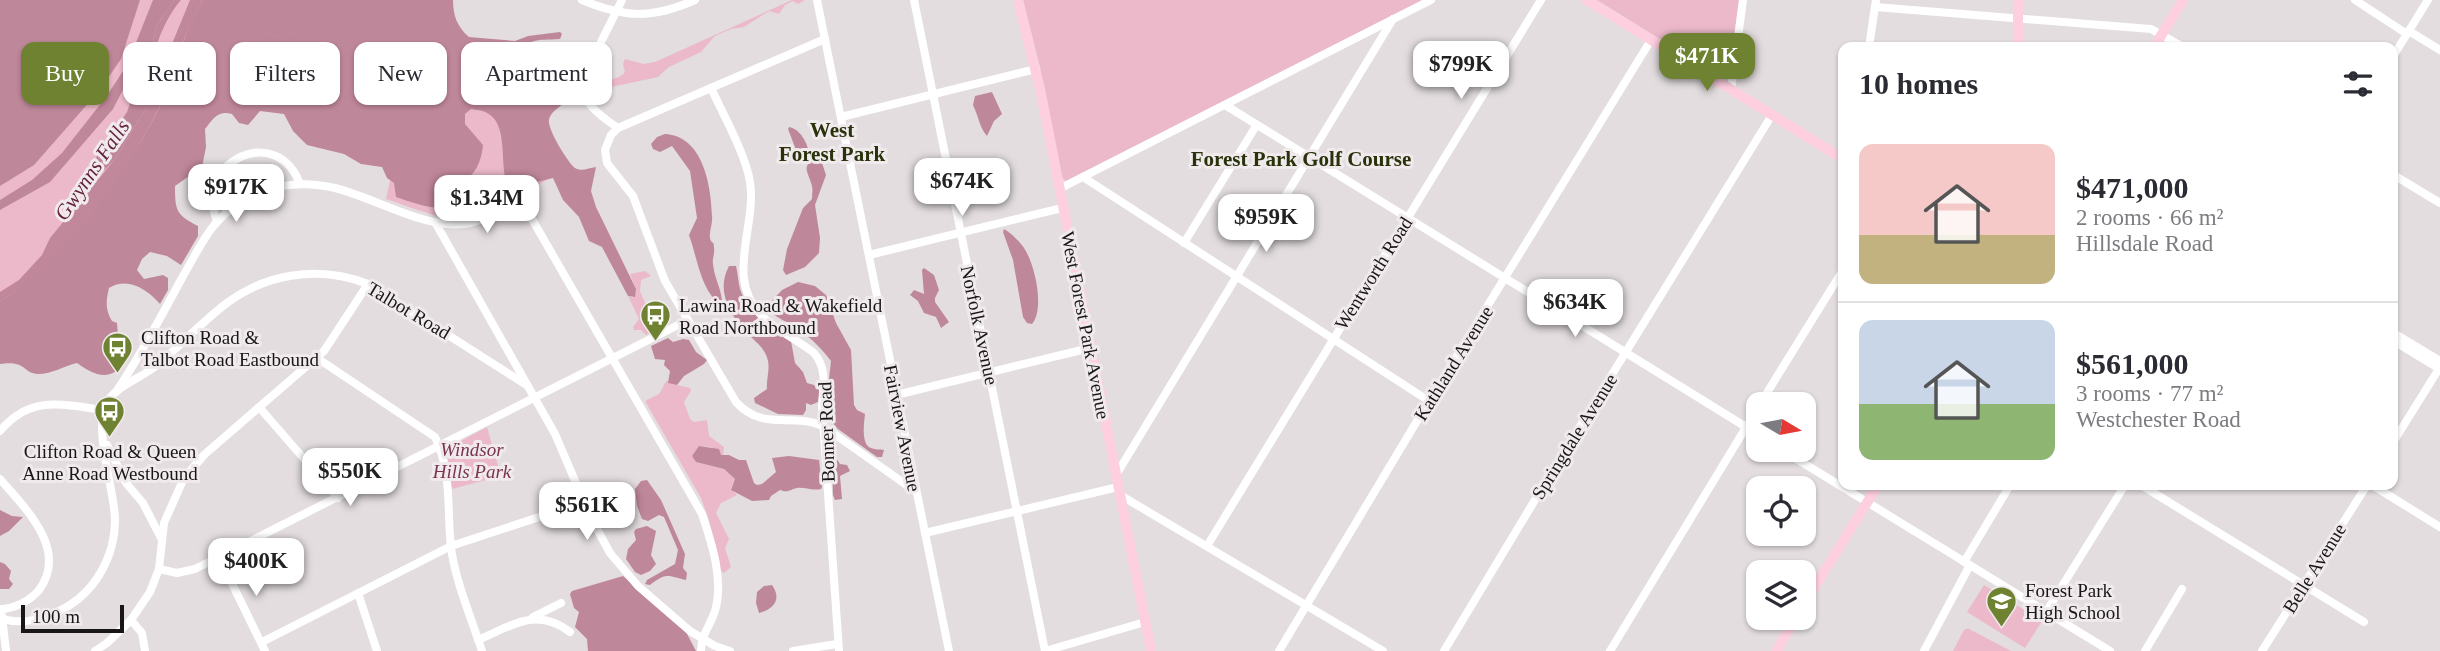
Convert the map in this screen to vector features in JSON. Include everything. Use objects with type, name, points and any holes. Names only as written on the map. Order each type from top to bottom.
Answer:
[{"type":"main road","name":"West Forest Park Avenue","points":[[1018,0],[1036,69],[1151,651]]},
{"type":"main road","points":[[1587,0],[1838,156]]},
{"type":"main road","points":[[2018,0],[2018,42]]},
{"type":"main road","points":[[2157,42],[2183,0]]},
{"type":"main road","points":[[1816,585],[1875,490]]},
{"type":"main road","points":[[1776,651],[1789,630]]},
{"type":"street","points":[[582,0],[615,12],[646,15],[660,13],[695,0]]},
{"type":"street","points":[[601,42],[622,0]]},
{"type":"street","name":"Fairview Avenue","points":[[817,0],[949,651]]},
{"type":"street","name":"Norfolk Avenue","points":[[914,0],[1045,651]]},
{"type":"street","points":[[1059,190],[1431,0]]},
{"type":"street","name":"Wentworth Road","points":[[1207,546],[1541,0]]},
{"type":"street","points":[[1731,90],[1743,0]]},
{"type":"street","points":[[2355,0],[2440,50]]},
{"type":"street","points":[[2398,48],[2428,0]]},
{"type":"street","points":[[1870,42],[1875,4],[2151,29],[2175,42]]},
{"type":"street","points":[[1116,475],[1393,19]]},
{"type":"street","points":[[825,39],[618,128],[611,135],[605,150],[607,163],[633,196],[665,281],[742,409],[764,419],[807,420],[823,426],[915,491]]},
{"type":"street","name":"Kathland Avenue","points":[[1279,651],[1651,40]]},
{"type":"street","points":[[841,117],[1036,69]]},
{"type":"street","name":"Bonner Road","points":[[711,88],[743,160],[750,183],[743,261],[744,286],[754,308],[762,316],[807,347],[821,361],[825,383],[822,406],[838,648]]},
{"type":"street","points":[[590,105],[618,128]]},
{"type":"street","points":[[1225,105],[1746,427],[1610,651]]},
{"type":"street","name":"Springdale Avenue","points":[[1444,651],[1772,115]]},
{"type":"street","points":[[1184,243],[1256,126]]},
{"type":"street","points":[[217,221],[213,199],[218,177],[233,160],[242,155],[261,152],[271,154],[292,167],[300,184]]},
{"type":"street","points":[[1083,177],[1429,401]]},
{"type":"street","points":[[2398,178],[2440,204]]},
{"type":"street","points":[[117,392],[205,238],[217,221],[255,194],[300,184],[335,188],[435,222],[458,226],[481,221],[498,210],[511,189],[521,200],[695,500],[707,530],[718,589],[714,613],[701,638],[701,651]]},
{"type":"street","points":[[869,255],[1062,208]]},
{"type":"street","points":[[435,222],[536,398],[605,544],[638,586],[701,638],[730,651]]},
{"type":"street","name":"Talbot Road","points":[[104,410],[117,392],[158,364],[222,307],[265,282],[313,273],[342,276],[368,284],[528,386]]},
{"type":"street","points":[[1767,392],[1838,278]]},
{"type":"street","points":[[95,651],[131,620],[150,592],[159,569],[161,538],[169,509],[184,478],[205,454],[324,351],[368,284]]},
{"type":"street","points":[[159,569],[177,573],[188,572],[688,320]]},
{"type":"street","points":[[2398,336],[2440,362]]},
{"type":"street","points":[[2398,344],[2440,368],[2398,434]]},
{"type":"street","points":[[896,395],[1090,348]]},
{"type":"street","points":[[317,358],[435,437],[440,446],[448,493],[451,546],[482,651]]},
{"type":"street","points":[[0,431],[16,416],[37,405],[47,403],[104,410],[102,435],[115,520],[111,548],[101,572],[82,596],[55,614],[26,621],[0,619]]},
{"type":"street","points":[[260,407],[338,498]]},
{"type":"street","points":[[102,435],[126,483],[143,503],[161,538]]},
{"type":"street","points":[[1801,462],[1838,485]]},
{"type":"street","points":[[0,480],[34,520],[42,534],[48,557],[47,576],[36,593],[29,600],[3,609],[0,619],[6,651]]},
{"type":"street","points":[[1846,490],[2110,651]]},
{"type":"street","points":[[1924,651],[2007,490]]},
{"type":"street","points":[[2046,612],[2122,490]]},
{"type":"street","points":[[2149,490],[2364,622]]},
{"type":"street","name":"Belle Avenue","points":[[2262,651],[2367,490]]},
{"type":"street","points":[[2378,490],[2440,527]]},
{"type":"street","points":[[925,533],[1119,491],[1382,651]]},
{"type":"street","points":[[262,642],[451,546],[585,502]]},
{"type":"street","points":[[219,557],[265,651]]},
{"type":"street","points":[[2145,651],[2182,589]]},
{"type":"street","points":[[358,593],[377,651]]},
{"type":"street","points":[[478,640],[561,603]]},
{"type":"street","points":[[530,618],[553,621],[569,632]]},
{"type":"street","points":[[131,620],[142,633],[145,651]]},
{"type":"street","points":[[1045,651],[1145,622]]},
{"type":"street","points":[[793,651],[838,648]]},
{"type":"green space","points":[[0,0],[418,0],[461,53],[461,105],[503,105],[558,173],[525,193],[509,181],[483,211],[469,217],[454,218],[422,212],[386,199],[397,148],[290,105],[340,105],[340,42],[230,42],[230,72],[223,68],[216,76],[216,42],[123,42],[123,105],[190,105],[0,321]]},
{"type":"green space","points":[[792,0],[805,0],[798,4],[793,1],[785,5],[779,14],[769,11],[744,27],[715,36],[701,52],[669,67],[658,77],[612,87],[612,79],[625,72],[625,59],[644,64],[655,62]]},
{"type":"green space","name":"Forest Park Golf Course","points":[[1023,0],[1424,0],[1066,181],[1061,177],[1040,67]]},
{"type":"green space","points":[[1597,0],[1739,0],[1729,75],[1721,77]]},
{"type":"green space","points":[[645,271],[651,276],[641,280],[640,291],[656,329],[646,335],[641,330],[634,330],[633,327],[639,319],[628,296],[633,298],[636,289],[630,274]]},
{"type":"green space","points":[[667,380],[669,383],[690,388],[691,391],[684,402],[690,419],[694,422],[707,420],[709,436],[724,447],[723,456],[711,447],[699,446],[696,462],[724,469],[735,479],[731,489],[737,495],[721,503],[716,513],[729,539],[725,548],[731,567],[724,573],[721,571],[701,498],[645,401],[659,394]]},
{"type":"green space","name":"Windsor Hills Park","points":[[487,427],[501,476],[452,489],[446,449]]},
{"type":"green space","points":[[1984,585],[2042,621],[2025,648],[1967,612]]},
{"type":"green space","points":[[1969,628],[2011,651],[1953,651],[1964,630]]},
{"type":"shaded area","points":[[0,0],[140,0],[126,42],[123,42],[121,59],[109,76],[109,42],[21,42],[21,105],[87,105],[34,165],[0,186]]},
{"type":"shaded area","points":[[153,0],[174,0],[157,25],[153,42],[136,42]]},
{"type":"shaded area","name":"Gwynns Falls","points":[[174,0],[181,0],[168,18],[158,42],[153,42],[157,25]]},
{"type":"shaded area","name":"Gwynns Falls","points":[[190,0],[202,0],[197,13],[184,42],[173,42]]},
{"type":"shaded area","points":[[202,0],[453,0],[457,20],[469,37],[515,41],[528,36],[560,32],[560,39],[531,42],[461,42],[461,105],[563,105],[549,120],[551,131],[575,168],[582,170],[596,167],[591,191],[596,207],[636,289],[635,297],[628,296],[602,247],[589,241],[579,217],[563,200],[553,178],[537,182],[525,189],[506,180],[501,134],[494,118],[485,112],[471,109],[465,114],[465,124],[483,145],[474,171],[455,185],[450,193],[454,199],[465,195],[466,200],[451,208],[422,205],[396,197],[394,183],[387,178],[382,167],[361,164],[344,154],[307,145],[293,131],[284,114],[260,111],[248,125],[239,123],[232,114],[223,113],[216,116],[205,129],[206,147],[202,167],[175,186],[178,211],[198,226],[198,236],[181,265],[167,256],[150,252],[142,259],[137,270],[144,279],[163,275],[168,278],[168,290],[160,304],[137,286],[123,283],[109,288],[108,313],[112,321],[117,323],[118,336],[129,341],[132,348],[122,366],[103,375],[77,363],[38,374],[20,365],[0,364],[0,302],[45,264],[88,217],[126,165],[160,105],[216,105],[216,42],[184,42]]},
{"type":"shaded area","points":[[123,71],[123,90],[113,109],[50,182],[0,210],[0,200],[32,180],[62,153],[100,105],[109,105],[109,92]]},
{"type":"shaded area","points":[[992,92],[1002,114],[994,121],[987,136],[973,105],[975,96]]},
{"type":"shaded area","points":[[129,105],[146,105],[115,159],[98,177],[81,180]]},
{"type":"shaded area","name":"Gwynns Falls","points":[[146,105],[160,105],[123,171],[102,201],[80,230],[55,256],[0,302],[0,292],[19,280],[42,255],[50,238],[115,159]]},
{"type":"shaded area","points":[[789,127],[800,133],[807,145],[809,153],[803,158],[796,150]]},
{"type":"shaded area","points":[[665,134],[688,143],[696,153],[707,177],[712,219],[710,235],[714,245],[713,262],[722,301],[716,301],[706,287],[689,235],[697,218],[690,171],[672,146],[660,152],[653,149],[651,144],[657,137]]},
{"type":"shaded area","points":[[820,157],[826,175],[815,205],[820,238],[819,253],[805,267],[786,275],[783,270],[787,249],[803,208],[812,199],[807,166]]},
{"type":"shaded area","points":[[1004,229],[1022,245],[1032,265],[1038,308],[1032,324],[1027,323],[1023,317],[1013,260]]},
{"type":"shaded area","points":[[729,266],[736,266],[740,289],[754,313],[791,341],[795,363],[803,372],[807,383],[820,391],[818,402],[811,405],[806,403],[803,415],[778,414],[755,403],[754,398],[767,389],[768,361],[762,348],[729,309],[724,284]]},
{"type":"shaded area","points":[[924,268],[934,275],[939,290],[935,302],[949,322],[941,328],[936,317],[924,313],[918,301],[910,295],[914,290],[924,294]]},
{"type":"shaded area","points":[[798,282],[815,286],[826,295],[836,323],[851,350],[854,405],[865,414],[866,443],[873,449],[884,450],[882,457],[877,457],[838,429],[830,420],[827,397],[831,361],[796,327],[768,308],[782,290]]},
{"type":"shaded area","points":[[668,338],[673,342],[689,340],[696,352],[707,360],[684,376],[677,385],[668,383],[670,371],[664,365],[665,360],[655,359],[651,346]]},
{"type":"shaded area","points":[[699,446],[719,449],[721,455],[746,460],[757,485],[776,472],[772,458],[789,456],[819,460],[822,487],[780,490],[769,500],[752,501],[731,490],[735,479],[724,469],[696,462],[692,456]]},
{"type":"shaded area","points":[[834,455],[840,464],[847,465],[850,471],[840,476],[842,499],[835,500],[832,459]]},
{"type":"shaded area","points":[[647,480],[661,500],[685,554],[683,568],[687,573],[686,580],[667,576],[650,585],[645,584],[647,580],[675,564],[678,550],[664,517],[659,515],[648,521],[642,519],[635,489],[641,481]]},
{"type":"shaded area","points":[[0,510],[12,516],[23,517],[0,536]]},
{"type":"shaded area","points":[[647,526],[656,531],[651,555],[656,564],[641,575],[635,572],[626,559],[628,549],[636,540],[634,532]]},
{"type":"shaded area","points":[[0,562],[11,571],[9,579],[13,584],[9,589],[0,589]]},
{"type":"shaded area","points":[[623,576],[686,632],[696,651],[588,651],[587,639],[575,627],[579,612],[574,608],[570,594],[572,591]]},
{"type":"shaded area","points":[[772,585],[776,595],[775,603],[759,613],[757,592],[764,586]]},
{"type":"waterway","points":[[191,25],[246,26],[285,39],[300,48],[313,62],[339,69],[367,88],[390,99],[421,129],[439,136],[463,152]]},
{"type":"place","name":"Lawina Road & Wakefield Road Northbound","points":[[656,343]]},
{"type":"place","name":"Clifton Road & Talbot Road Eastbound","points":[[118,375]]},
{"type":"place","name":"Clifton Road & Queen Anne Road Westbound","points":[[110,439]]},
{"type":"place","name":"Forest Park High School","points":[[2002,628]]},
{"type":"district","name":"West Forest Park","points":[[832,142]]},
{"type":"district","name":"Forest Park Golf Course","points":[[1301,159]]}]
